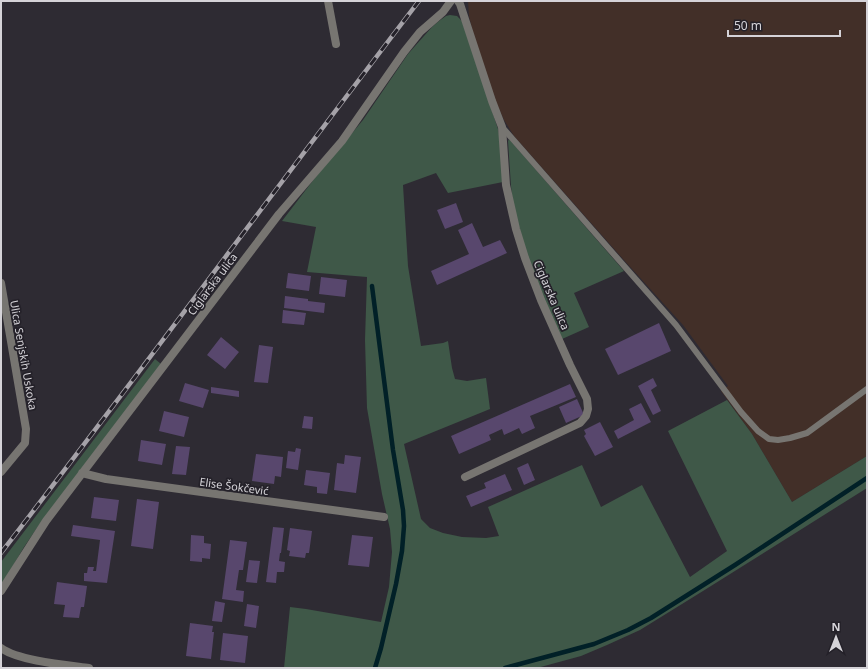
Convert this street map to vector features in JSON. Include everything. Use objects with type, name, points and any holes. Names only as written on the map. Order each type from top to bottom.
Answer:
[{"type":"street","points":[[328,1],[336,44]]},
{"type":"street","name":"Ciglarska ulica","points":[[1,591],[46,521],[279,214],[342,141],[404,52],[420,32],[443,12],[451,1]]},
{"type":"street","name":"Ciglarska ulica","points":[[458,1],[502,127],[506,185],[516,230],[540,300],[587,398],[588,409],[586,416],[580,423],[465,477]]},
{"type":"street","name":"Ulica Senjskih Uskoka","points":[[1,283],[26,429],[25,442],[1,472]]},
{"type":"street","name":"Elise Šokčević","points":[[82,473],[106,479],[384,517]]},
{"type":"street","points":[[1,648],[15,655],[43,662],[89,668]]},
{"type":"lane","points":[[502,127],[676,325],[741,412],[758,431],[769,438],[778,440],[807,433],[867,389]]},
{"type":"shaded area","points":[[468,1],[867,1],[867,456],[792,502],[752,434],[721,391],[728,386],[683,325],[514,136],[504,120],[495,100],[474,37],[469,16]]},
{"type":"green space","points":[[446,16],[457,16],[462,21],[498,129],[501,143],[503,182],[448,193],[436,173],[403,185],[408,266],[421,346],[448,341],[455,379],[467,381],[486,378],[490,409],[404,444],[421,519],[430,528],[443,533],[462,537],[486,538],[499,536],[488,507],[582,465],[601,507],[642,485],[690,577],[727,551],[668,431],[727,400],[752,434],[792,502],[867,456],[867,488],[640,630],[581,656],[537,668],[284,668],[290,607],[381,622],[389,587],[392,552],[390,529],[382,494],[367,408],[365,340],[367,277],[307,272],[316,227],[282,221],[318,174],[363,120],[408,54],[432,27]]},
{"type":"green space","points":[[509,139],[624,271],[574,293],[589,327],[562,339],[528,259],[513,205]]},
{"type":"green space","points":[[155,359],[161,364],[39,525],[1,586],[1,562]]},
{"type":"building","points":[[456,203],[463,222],[445,229],[437,210]]},
{"type":"building","points":[[472,223],[483,247],[500,240],[507,253],[437,285],[431,271],[469,254],[458,230]]},
{"type":"building","points":[[288,273],[311,276],[309,291],[286,288]]},
{"type":"building","points":[[321,277],[347,280],[345,297],[319,294]]},
{"type":"building","points":[[285,296],[325,303],[324,313],[284,308]]},
{"type":"building","points":[[283,310],[306,313],[304,325],[282,323]]},
{"type":"building","points":[[659,323],[671,351],[618,375],[605,349]]},
{"type":"building","points":[[221,337],[239,352],[225,369],[207,355]]},
{"type":"building","points":[[259,345],[273,347],[268,383],[254,382]]},
{"type":"building","points":[[653,378],[657,386],[651,390],[661,411],[653,415],[638,386]]},
{"type":"building","points":[[185,383],[209,390],[203,408],[179,401]]},
{"type":"building","points":[[570,384],[576,397],[530,416],[535,428],[522,434],[519,428],[504,435],[502,429],[489,435],[491,440],[459,454],[451,436]]},
{"type":"building","points":[[211,387],[239,391],[239,397],[211,393]]},
{"type":"building","points":[[577,399],[584,415],[566,423],[559,407]]},
{"type":"building","points":[[641,403],[651,422],[618,439],[614,431],[634,420],[629,409]]},
{"type":"building","points":[[164,411],[189,417],[184,437],[159,431]]},
{"type":"building","points":[[304,416],[313,417],[312,429],[302,428]]},
{"type":"building","points":[[600,422],[613,447],[595,456],[584,436],[586,434],[584,430]]},
{"type":"building","points":[[141,440],[166,444],[162,465],[138,461]]},
{"type":"building","points":[[176,446],[190,447],[186,475],[172,474]]},
{"type":"building","points":[[296,448],[301,449],[298,470],[286,468],[288,451],[295,452]]},
{"type":"building","points":[[256,454],[283,457],[281,477],[275,476],[274,484],[252,481]]},
{"type":"building","points":[[345,455],[361,457],[356,493],[334,490],[337,463],[344,464]]},
{"type":"building","points":[[528,463],[535,480],[524,485],[517,468]]},
{"type":"building","points":[[306,470],[330,473],[327,494],[317,493],[317,487],[304,485]]},
{"type":"building","points":[[505,474],[512,490],[471,507],[466,496],[486,488],[484,483]]},
{"type":"building","points":[[94,497],[119,500],[116,521],[91,518]]},
{"type":"building","points":[[137,499],[159,502],[153,549],[131,546]]},
{"type":"building","points":[[73,525],[115,531],[107,583],[84,581],[84,573],[87,573],[88,567],[94,567],[93,571],[96,571],[100,540],[71,536]]},
{"type":"building","points":[[273,527],[284,528],[279,561],[285,562],[284,572],[277,572],[276,583],[266,582]]},
{"type":"building","points":[[290,528],[312,531],[309,553],[306,553],[305,558],[289,556],[290,551],[287,550]]},
{"type":"building","points":[[191,535],[204,536],[204,543],[211,544],[210,559],[202,558],[202,562],[190,561]]},
{"type":"building","points":[[352,535],[373,537],[369,567],[348,565]]},
{"type":"building","points":[[230,540],[247,542],[243,570],[239,570],[236,590],[244,591],[243,602],[222,599]]},
{"type":"building","points":[[249,560],[260,561],[257,583],[246,582]]},
{"type":"building","points":[[57,582],[87,586],[84,607],[81,607],[79,618],[63,617],[65,605],[54,604]]},
{"type":"building","points":[[215,601],[225,603],[222,622],[212,621]]},
{"type":"building","points":[[247,604],[259,606],[256,628],[244,626]]},
{"type":"building","points":[[190,623],[213,626],[212,632],[214,632],[211,659],[186,656]]},
{"type":"building","points":[[223,633],[248,636],[245,663],[220,660]]},
{"type":"waterway","points":[[372,286],[404,526],[402,551],[396,584],[375,668]]},
{"type":"waterway","points":[[505,668],[594,644],[628,630],[651,618],[735,565],[867,478]]},
{"type":"railway","points":[[1,553],[419,1]]}]
